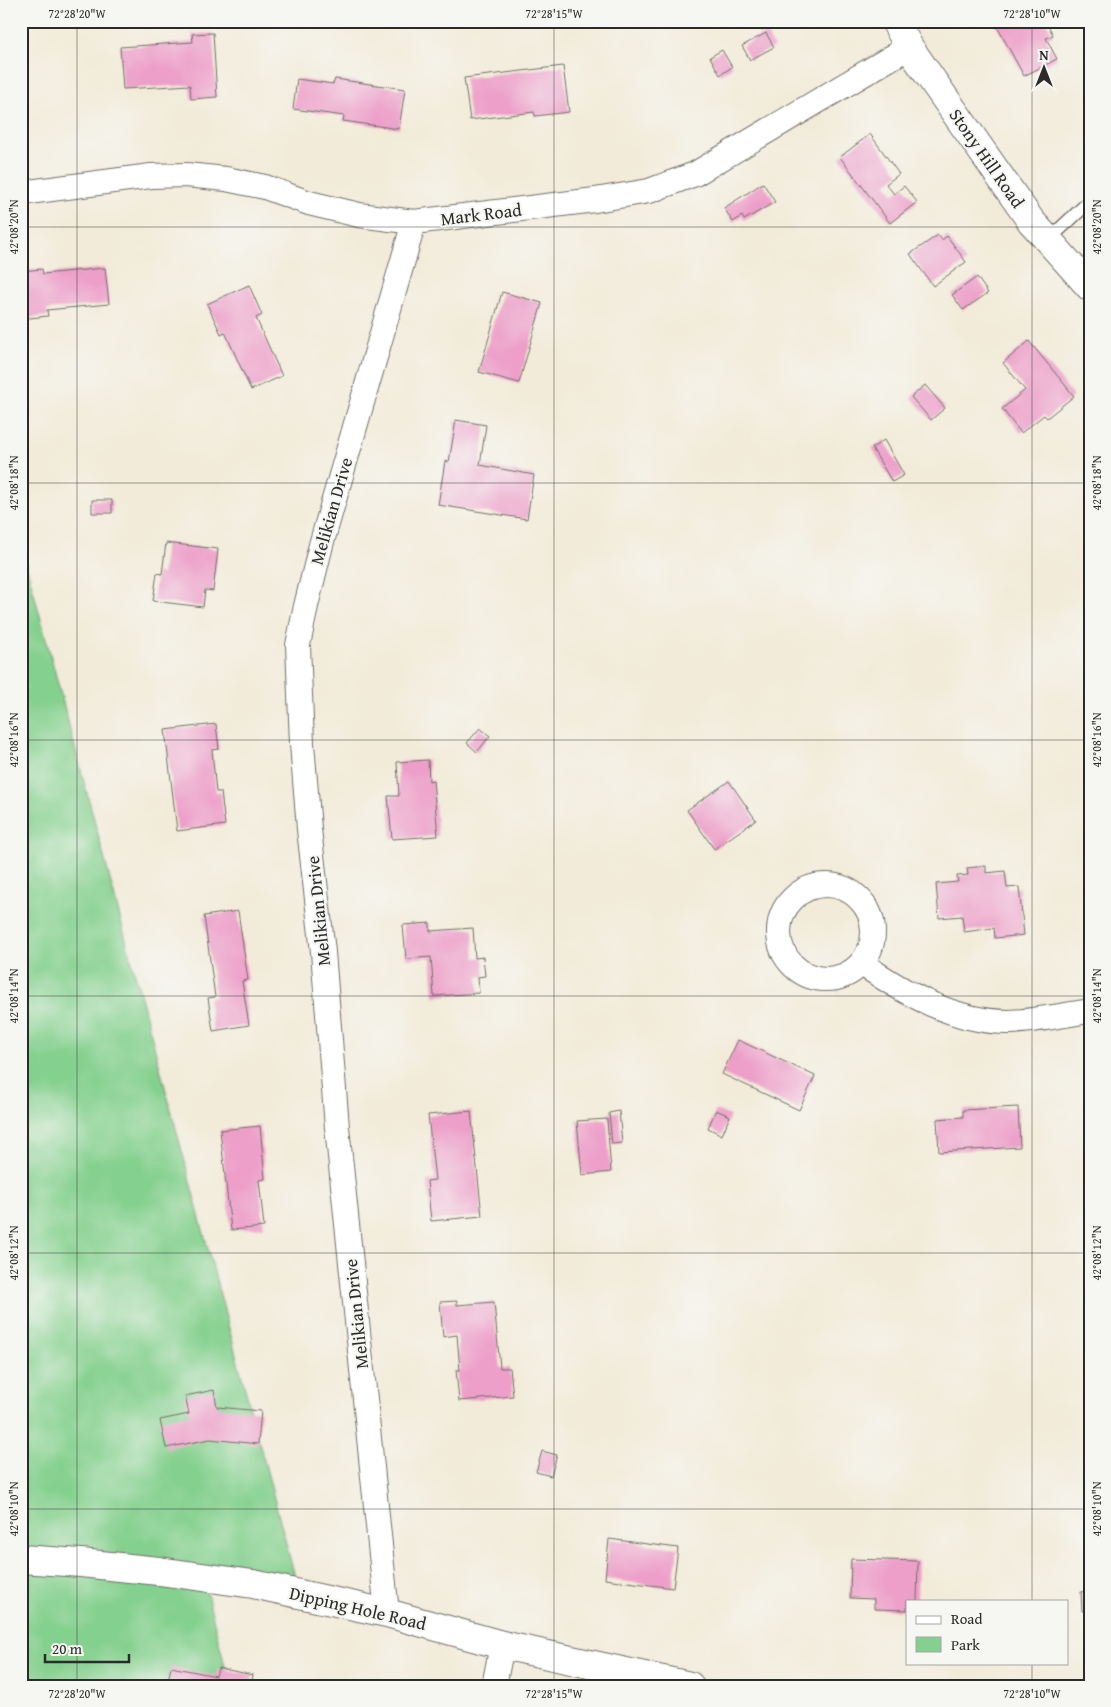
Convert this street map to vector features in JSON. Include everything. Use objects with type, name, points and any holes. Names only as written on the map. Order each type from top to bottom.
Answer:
[{"type":"main road","name":"Stony Hill Road","points":[[895,21],[909,47],[1031,221],[1090,287]]},
{"type":"main road","name":"Dipping Hole Road","points":[[21,1559],[91,1564],[243,1583],[387,1613],[502,1645],[690,1686]]},
{"type":"street","name":"Mark Road","points":[[21,193],[151,176],[186,176],[226,179],[266,186],[318,205],[359,215],[414,222],[595,200],[649,191],[695,174],[909,47]]},
{"type":"street","name":"Melikian Drive","points":[[387,1613],[337,1127],[323,952],[309,829],[302,744],[298,646],[321,545],[414,222]]},
{"type":"street","points":[[861,963],[886,981],[918,999],[973,1018],[1009,1022],[1090,1011]]},
{"type":"street","points":[[494,1686],[502,1645]]},
{"type":"lane","points":[[1048,240],[1090,201]]},
{"type":"green space","points":[[21,544],[295,1577],[203,1578],[230,1686],[21,1686]]},
{"type":"building","points":[[756,21],[777,21],[762,30]]},
{"type":"building","points":[[994,21],[1046,21],[1053,35],[1046,38],[1057,59],[1024,76]]},
{"type":"building","points":[[213,33],[217,97],[191,99],[190,85],[123,89],[120,47],[193,42],[192,34]]},
{"type":"building","points":[[766,33],[774,47],[750,60],[742,46]]},
{"type":"building","points":[[722,50],[732,67],[720,75],[710,57]]},
{"type":"building","points":[[563,66],[569,112],[535,116],[534,112],[470,120],[464,78]]},
{"type":"building","points":[[297,79],[333,84],[335,79],[405,89],[399,129],[343,121],[344,116],[293,109]]},
{"type":"building","points":[[870,134],[899,174],[886,184],[894,194],[904,186],[917,202],[890,223],[840,157]]},
{"type":"building","points":[[763,183],[775,202],[744,220],[742,216],[733,222],[724,208]]},
{"type":"building","points":[[938,235],[942,240],[947,236],[966,262],[933,286],[910,254]]},
{"type":"building","points":[[105,268],[109,304],[47,310],[48,316],[21,319],[21,271],[42,269],[43,274]]},
{"type":"building","points":[[977,277],[988,293],[963,310],[952,295]]},
{"type":"building","points":[[249,285],[262,315],[256,318],[282,376],[251,390],[225,332],[221,334],[207,304]]},
{"type":"building","points":[[502,292],[542,303],[519,383],[479,372]]},
{"type":"building","points":[[1029,341],[1074,396],[1047,418],[1044,415],[1021,433],[1002,409],[1025,390],[1003,363]]},
{"type":"building","points":[[925,385],[945,408],[931,420],[911,397]]},
{"type":"building","points":[[456,420],[486,425],[480,465],[534,475],[527,519],[438,505],[445,461],[449,462]]},
{"type":"building","points":[[884,440],[904,475],[892,482],[872,448]]},
{"type":"building","points":[[92,500],[112,500],[112,513],[92,513]]},
{"type":"building","points":[[166,543],[218,549],[213,591],[205,590],[203,607],[153,601],[157,573],[162,574]]},
{"type":"building","points":[[216,724],[219,749],[212,750],[216,792],[221,792],[225,825],[177,831],[165,730]]},
{"type":"building","points":[[480,728],[490,736],[477,752],[467,743]]},
{"type":"building","points":[[428,760],[429,781],[433,780],[438,836],[392,839],[388,796],[399,796],[397,762]]},
{"type":"building","points":[[729,781],[756,820],[714,849],[687,810]]},
{"type":"building","points":[[986,866],[986,873],[1005,871],[1007,888],[1019,887],[1024,935],[995,938],[994,928],[964,932],[962,916],[939,918],[936,884],[958,882],[957,876],[968,875],[967,868]]},
{"type":"building","points":[[238,911],[248,980],[242,981],[249,1025],[213,1031],[208,998],[215,997],[204,916]]},
{"type":"building","points":[[430,923],[430,931],[473,928],[475,958],[483,957],[485,976],[478,977],[479,993],[434,996],[431,957],[406,959],[403,925]]},
{"type":"building","points":[[738,1040],[815,1076],[799,1110],[722,1074]]},
{"type":"building","points":[[1018,1107],[1020,1147],[939,1152],[937,1119],[963,1117],[963,1110]]},
{"type":"building","points":[[716,1110],[730,1116],[722,1135],[708,1128]]},
{"type":"building","points":[[471,1111],[482,1216],[431,1221],[427,1181],[435,1180],[428,1115]]},
{"type":"building","points":[[619,1111],[622,1143],[612,1144],[609,1113]]},
{"type":"building","points":[[607,1119],[611,1172],[582,1175],[577,1121]]},
{"type":"building","points":[[260,1126],[265,1179],[259,1180],[264,1227],[231,1230],[220,1130]]},
{"type":"building","points":[[457,1301],[457,1305],[494,1302],[500,1368],[510,1368],[513,1396],[459,1401],[456,1370],[460,1370],[457,1335],[443,1337],[440,1302]]},
{"type":"building","points":[[214,1390],[217,1407],[261,1411],[258,1444],[210,1439],[166,1448],[160,1420],[189,1414],[185,1396]]},
{"type":"building","points":[[542,1451],[557,1455],[551,1476],[536,1472]]},
{"type":"building","points":[[609,1539],[678,1548],[673,1588],[605,1579]]},
{"type":"building","points":[[851,1559],[918,1561],[917,1600],[906,1600],[906,1610],[874,1609],[874,1599],[850,1598]]},
{"type":"building","points":[[1085,1573],[1090,1573],[1090,1610],[1082,1611],[1081,1592],[1086,1591]]},
{"type":"building","points":[[171,1667],[216,1676],[218,1668],[253,1675],[251,1686],[167,1686]]}]
